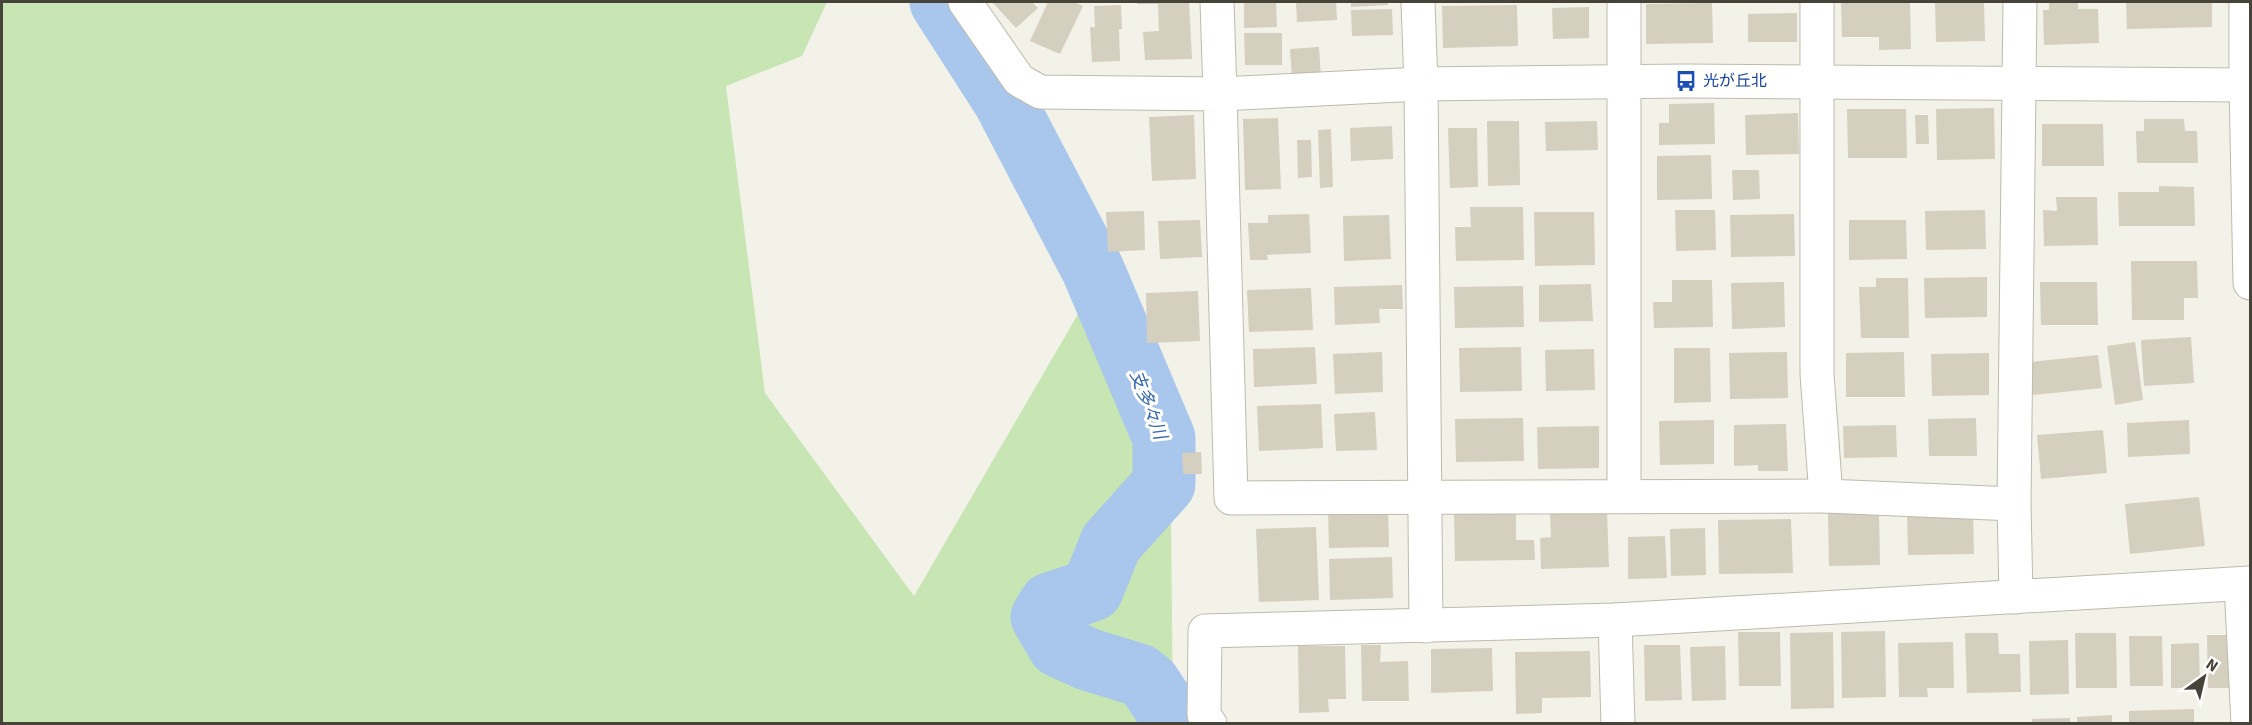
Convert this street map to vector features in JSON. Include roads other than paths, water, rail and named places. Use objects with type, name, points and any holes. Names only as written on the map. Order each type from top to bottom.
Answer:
[{"type":"street","points":[[965,2],[1019,80],[1041,93],[1220,94],[1421,84],[1623,82],[2019,82],[2246,85]]},
{"type":"street","points":[[1217,2],[1231,498],[1826,496],[2014,504]]},
{"type":"street","points":[[1418,2],[1421,84],[1426,626]]},
{"type":"street","points":[[1624,2],[1624,496]]},
{"type":"street","points":[[1817,2],[1817,374],[1826,496]]},
{"type":"street","points":[[2016,597],[2014,504],[2020,2]]},
{"type":"street","points":[[2246,2],[2250,283]]},
{"type":"street","points":[[1210,723],[1204,715],[1205,631],[1615,620],[2246,583],[2248,723]]},
{"type":"street","points":[[1615,620],[1618,723]]},
{"type":"waterway","name":"支多々川","points":[[941,2],[1004,100],[1093,270],[1164,438],[1164,484],[1111,543],[1092,590],[1050,604],[1042,617],[1059,646],[1087,659],[1139,675],[1149,683],[1171,716],[1180,724]]},
{"type":"place","name":"光が丘北","points":[[1686,81]]}]
